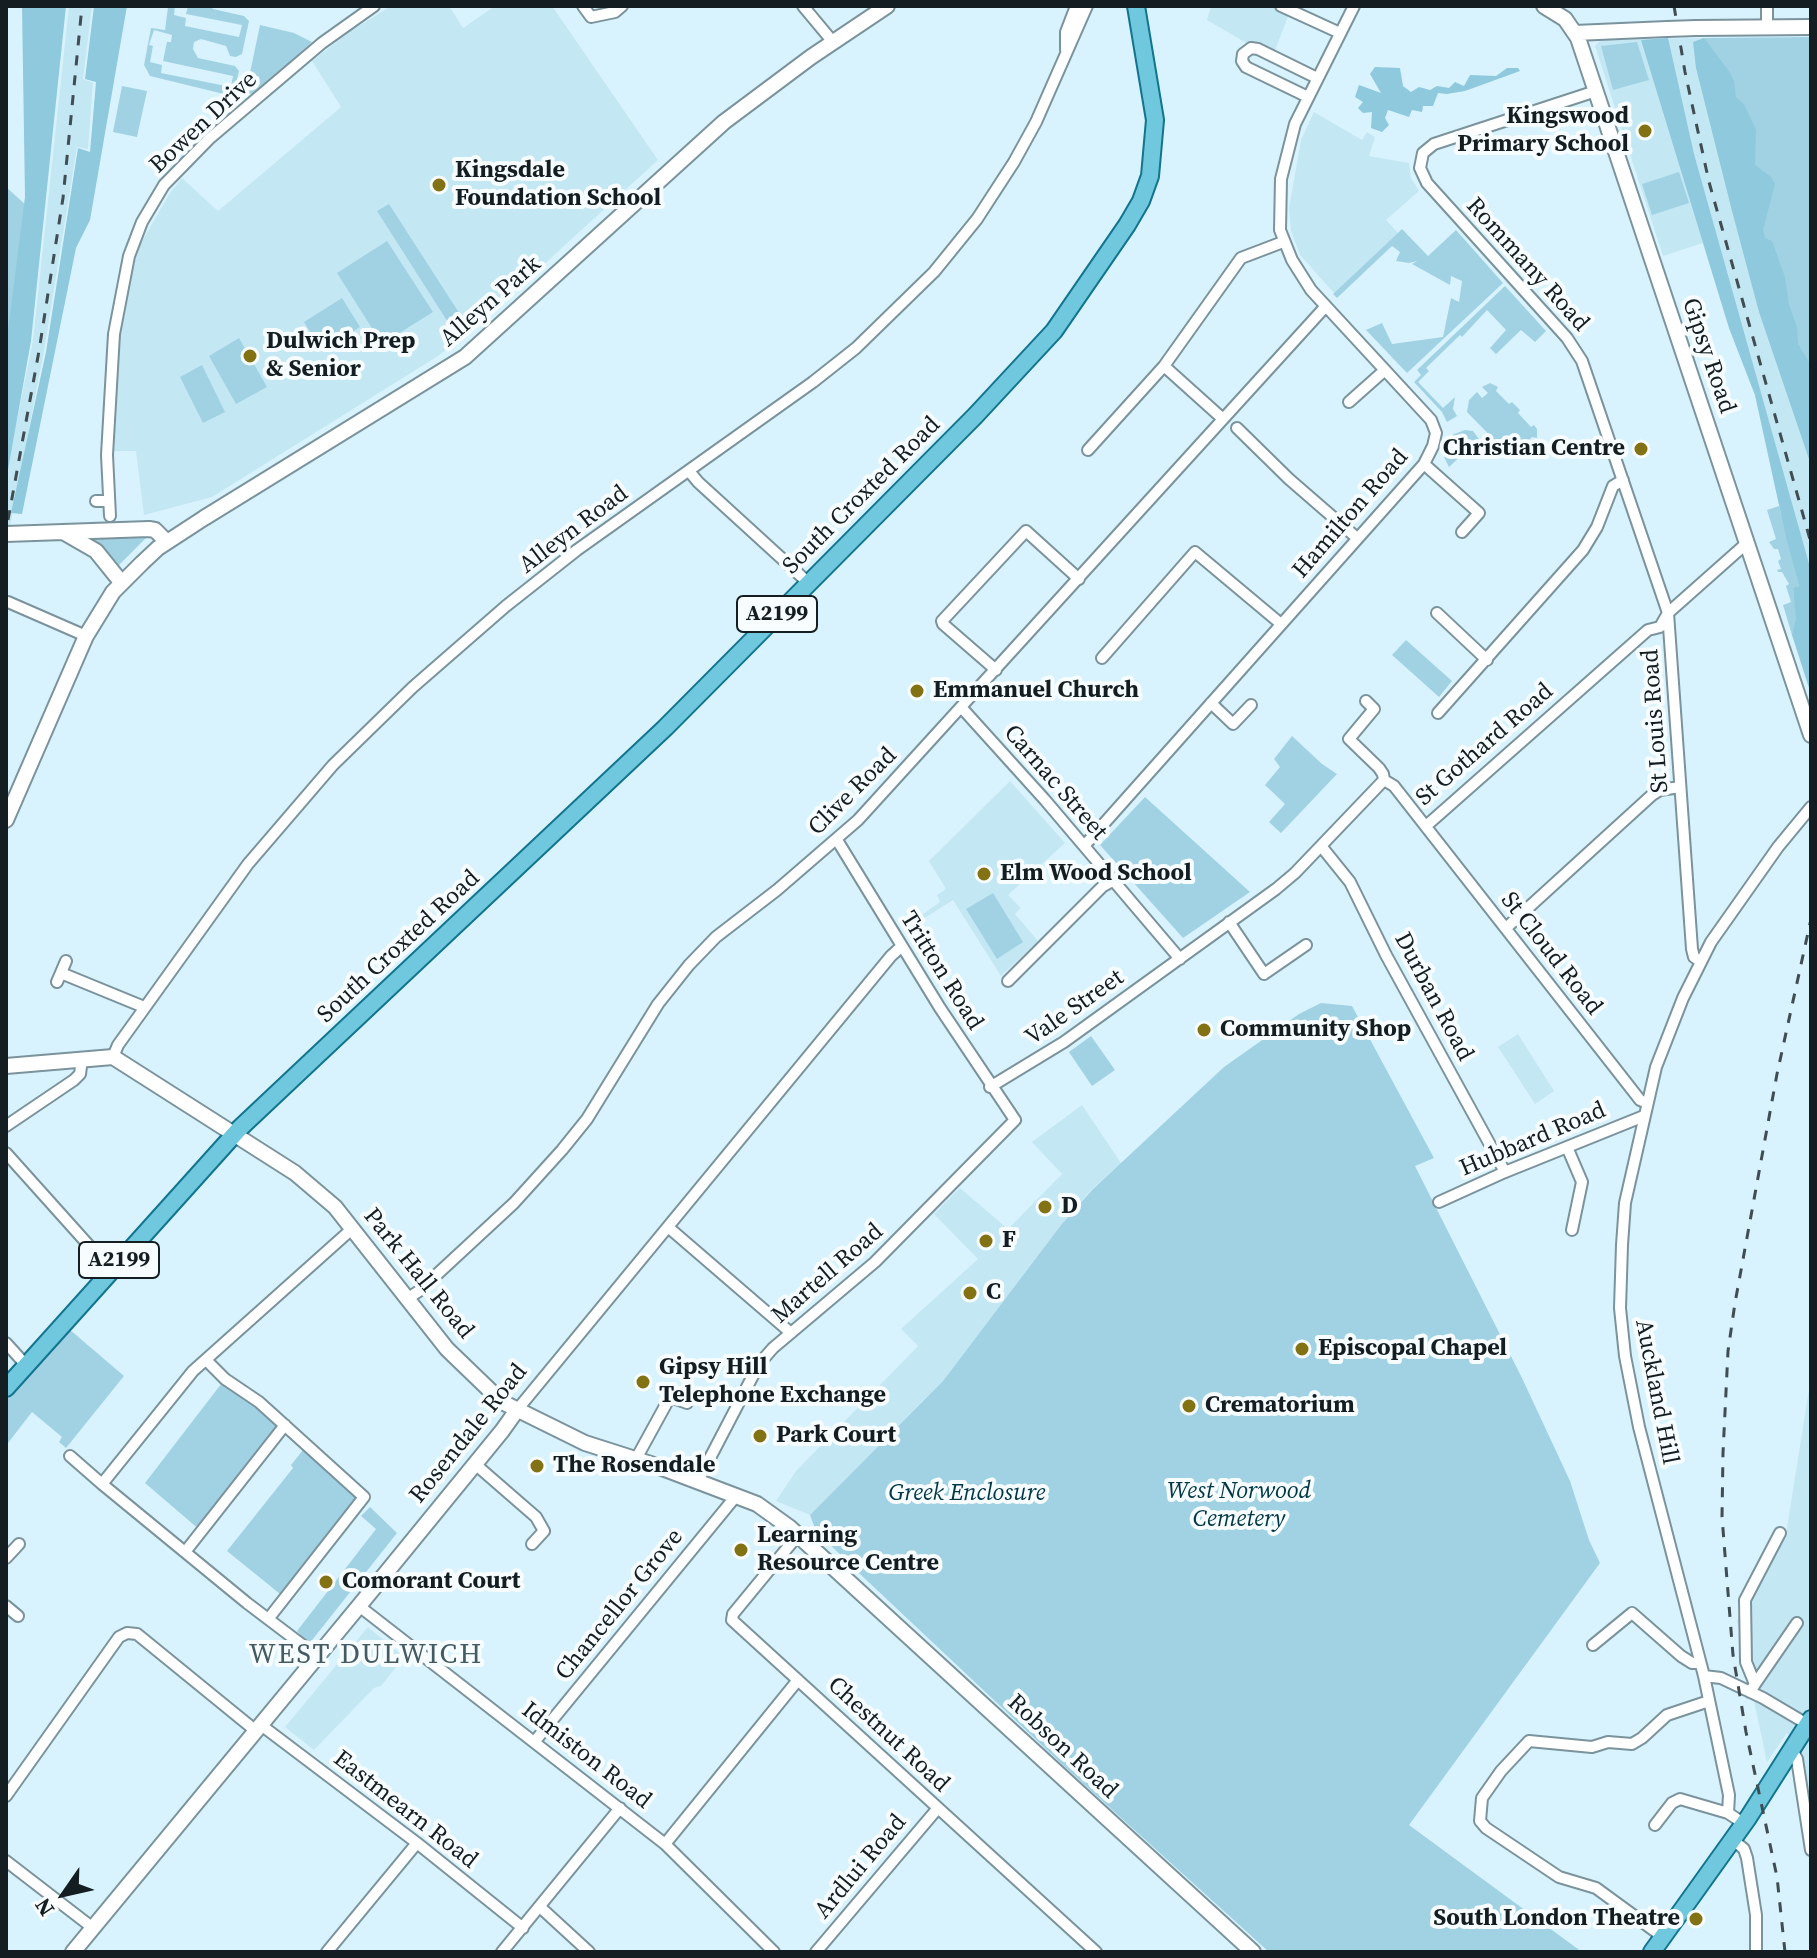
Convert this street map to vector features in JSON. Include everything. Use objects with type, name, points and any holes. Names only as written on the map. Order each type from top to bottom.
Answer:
[{"type":"main road","name":"South Croxted Road","points":[[235,1134],[655,738],[1047,340],[1097,271],[1136,209],[1150,176],[1155,135],[1154,105],[1136,6]]},
{"type":"main road","name":"A2199","points":[[6,1388],[110,1269],[235,1134]]},
{"type":"main road","points":[[1652,1952],[1743,1823],[1809,1722]]},
{"type":"street","name":"Bowen Drive","points":[[110,516],[108,435],[114,334],[128,260],[142,222],[164,185],[209,139],[322,43],[374,6]]},
{"type":"street","points":[[583,6],[591,17],[615,12],[622,6]]},
{"type":"street","points":[[803,6],[833,42]]},
{"type":"street","name":"Alleyn Park","points":[[6,820],[86,636],[121,582],[167,542],[465,357],[724,122],[887,6]]},
{"type":"street","name":"Alleyn Road","points":[[1066,52],[1066,32],[1076,6]]},
{"type":"street","name":"Alleyn Road","points":[[113,1057],[144,1007],[248,864],[344,754],[413,687],[506,606],[577,550],[846,356],[934,272],[977,219],[1014,162],[1036,122],[1087,6]]},
{"type":"street","points":[[1281,6],[1340,33]]},
{"type":"street","name":"Hamilton Road","points":[[1084,846],[1424,464],[1433,446],[1436,433],[1431,420],[1311,290],[1283,242],[1279,215],[1281,179],[1295,124],[1354,6]]},
{"type":"street","name":"Gipsy Road","points":[[1544,6],[1561,16],[1575,33],[1811,735]]},
{"type":"street","points":[[1767,6],[1767,27]]},
{"type":"street","points":[[1575,33],[1811,27]]},
{"type":"street","points":[[1308,97],[1246,67],[1242,61],[1243,54],[1247,49],[1258,49],[1317,78]]},
{"type":"street","name":"Rommany Road","points":[[1596,91],[1434,144],[1423,153],[1420,168],[1427,183],[1578,352],[1623,480]]},
{"type":"street","points":[[1088,450],[1164,366],[1241,258],[1283,242]]},
{"type":"street","name":"Clive Road","points":[[407,1299],[514,1203],[568,1143],[587,1119],[658,1004],[689,965],[716,937],[837,840],[996,670],[1326,306]]},
{"type":"street","points":[[1164,366],[1223,419]]},
{"type":"street","points":[[1349,402],[1385,370]]},
{"type":"street","points":[[1237,428],[1357,538]]},
{"type":"street","points":[[1424,464],[1479,513],[1462,532]]},
{"type":"street","points":[[689,471],[808,585]]},
{"type":"street","points":[[1438,713],[1583,550],[1597,527],[1613,486],[1623,480]]},
{"type":"street","name":"St Louis Road","points":[[1623,480],[1668,613],[1692,949],[1694,957],[1700,961]]},
{"type":"street","points":[[96,501],[108,501]]},
{"type":"street","points":[[6,534],[149,529],[155,530],[167,542]]},
{"type":"street","points":[[996,670],[942,621],[1026,531],[1079,579]]},
{"type":"street","points":[[62,532],[96,551],[113,568],[121,582]]},
{"type":"street","name":"St Gothard Road","points":[[1180,959],[1295,873],[1384,780],[1391,783],[1426,826],[1648,630],[1660,627],[1668,613],[1748,542]]},
{"type":"street","points":[[1102,658],[1195,552],[1281,624]]},
{"type":"street","points":[[8,602],[86,636]]},
{"type":"street","points":[[1437,613],[1487,660]]},
{"type":"street","points":[[1366,701],[1374,709],[1349,739],[1379,768],[1384,780]]},
{"type":"street","points":[[1211,703],[1233,724],[1251,705]]},
{"type":"street","name":"Carnac Street","points":[[961,707],[1180,959]]},
{"type":"street","points":[[1506,928],[1652,795],[1680,787]]},
{"type":"street","name":"Auckland Hill","points":[[1728,1813],[1729,1795],[1704,1676],[1639,1427],[1623,1340],[1619,1304],[1625,1203],[1660,1053],[1700,961],[1741,898],[1811,807]]},
{"type":"street","name":"St Cloud Road","points":[[1426,826],[1640,1100],[1647,1103]]},
{"type":"street","name":"Tritton Road","points":[[837,840],[990,1087],[1015,1120]]},
{"type":"street","name":"Durban Road","points":[[1321,846],[1350,882],[1386,955],[1505,1172]]},
{"type":"street","points":[[1008,981],[1103,886],[1114,880]]},
{"type":"street","points":[[1229,922],[1264,974],[1306,945]]},
{"type":"street","name":"Rosendale Road","points":[[73,1952],[902,946]]},
{"type":"street","name":"Vale Street","points":[[990,1087],[1064,1042],[1180,959]]},
{"type":"street","points":[[66,961],[59,978],[144,1007]]},
{"type":"street","points":[[6,1066],[113,1057]]},
{"type":"street","name":"Park Hall Road","points":[[113,1057],[235,1134],[311,1186],[335,1207],[447,1349],[502,1402],[585,1443],[757,1504],[798,1535]]},
{"type":"street","points":[[6,1126],[74,1080],[80,1074],[82,1059]]},
{"type":"street","name":"Hubbard Road","points":[[1439,1202],[1644,1116]]},
{"type":"street","name":"Martell Road","points":[[698,1481],[759,1364],[875,1262],[1015,1120]]},
{"type":"street","points":[[1567,1147],[1582,1182],[1572,1230]]},
{"type":"street","points":[[6,1153],[110,1269]]},
{"type":"street","points":[[668,1227],[791,1333]]},
{"type":"street","points":[[102,1484],[185,1380],[353,1228]]},
{"type":"street","points":[[6,1343],[25,1364]]},
{"type":"street","points":[[207,1361],[225,1379],[259,1402],[364,1497],[269,1618]]},
{"type":"street","points":[[636,1459],[670,1397],[687,1403]]},
{"type":"street","points":[[185,1552],[285,1425]]},
{"type":"street","points":[[70,1456],[247,1603],[317,1656]]},
{"type":"street","points":[[475,1464],[536,1517],[544,1531],[532,1544]]},
{"type":"street","name":"Chancellor Grove","points":[[535,1741],[736,1496]]},
{"type":"street","points":[[1752,1688],[1746,1662],[1745,1600],[1780,1533]]},
{"type":"street","name":"Robson Road","points":[[798,1535],[1253,1952]]},
{"type":"street","name":"Chestnut Road","points":[[798,1535],[731,1617],[1096,1952]]},
{"type":"street","points":[[6,1558],[19,1544]]},
{"type":"street","points":[[6,1606],[18,1616]]},
{"type":"street","name":"Idmiston Road","points":[[359,1606],[665,1844],[774,1952]]},
{"type":"street","points":[[1593,1645],[1632,1613],[1681,1656],[1692,1663],[1700,1663]]},
{"type":"street","points":[[1752,1688],[1797,1623]]},
{"type":"street","name":"Eastmearn Road","points":[[6,1796],[119,1637],[127,1633],[137,1634],[258,1728],[417,1843],[523,1928]]},
{"type":"street","points":[[1704,1676],[1752,1688],[1809,1722]]},
{"type":"street","points":[[665,1844],[798,1680]]},
{"type":"street","points":[[1663,1937],[1596,1888],[1559,1877],[1483,1826],[1480,1819],[1482,1798],[1529,1741],[1592,1747],[1608,1742],[1632,1744],[1667,1715],[1709,1701]]},
{"type":"street","points":[[1791,1748],[1797,1759],[1811,1850]]},
{"type":"street","points":[[1655,1825],[1672,1803],[1680,1799],[1728,1813],[1743,1823]]},
{"type":"street","points":[[502,1952],[620,1808]]},
{"type":"street","name":"Ardlui Road","points":[[816,1952],[938,1808]]},
{"type":"street","points":[[1732,1839],[1744,1849],[1747,1858],[1756,1915],[1756,1952]]},
{"type":"street","points":[[327,1952],[417,1843]]},
{"type":"street","points":[[6,1861],[93,1928]]},
{"type":"street","points":[[540,1907],[589,1952]]},
{"type":"shaded area","points":[[22,6],[66,6],[31,341],[6,481],[6,346],[25,197]]},
{"type":"shaded area","points":[[69,6],[92,6],[83,79],[93,83],[88,149],[77,147],[44,351],[6,547],[6,476],[33,340]]},
{"type":"shaded area","points":[[94,6],[127,6],[90,220],[76,248],[22,514],[11,513],[46,352],[78,148],[90,152],[96,82],[85,79]]},
{"type":"shaded area","name":"Kingsdale Foundation School","points":[[391,6],[449,6],[463,28],[495,6],[552,6],[658,160],[469,333],[438,356],[212,497],[144,515],[136,451],[113,451],[119,329],[138,248],[182,178],[218,211],[341,107],[312,61],[349,32]]},
{"type":"shaded area","points":[[1211,6],[1273,6],[1289,14],[1272,58],[1207,20]]},
{"type":"shaded area","points":[[1668,38],[1694,154],[1811,571],[1811,694],[1792,635],[1796,619],[1793,588],[1799,586],[1755,395],[1729,328],[1641,40]]},
{"type":"shaded area","points":[[1704,38],[1720,125],[1811,418],[1811,694],[1792,635],[1799,586],[1755,395],[1729,328],[1703,243],[1663,256],[1595,46],[1601,40]]},
{"type":"shaded area","points":[[1704,38],[1729,71],[1736,97],[1744,104],[1756,130],[1755,165],[1775,184],[1763,230],[1765,238],[1772,241],[1785,277],[1798,344],[1811,365],[1811,465],[1759,312],[1696,68],[1693,42]]},
{"type":"shaded area","points":[[1375,67],[1400,68],[1403,86],[1411,92],[1419,87],[1430,90],[1437,86],[1449,88],[1455,82],[1464,86],[1470,75],[1496,76],[1507,68],[1518,68],[1520,71],[1465,91],[1438,93],[1433,106],[1423,106],[1422,112],[1412,110],[1409,117],[1388,110],[1385,118],[1389,125],[1382,132],[1371,128],[1372,112],[1363,113],[1358,108],[1363,102],[1355,97],[1359,85],[1381,93],[1370,74]]},
{"type":"shaded area","points":[[1314,112],[1362,140],[1367,132],[1375,137],[1369,156],[1409,163],[1411,178],[1419,191],[1386,220],[1398,233],[1334,293],[1300,255],[1291,231],[1289,208],[1301,140]]},
{"type":"shaded area","name":"Elm Wood School","points":[[1010,781],[1065,843],[1008,895],[1021,908],[1015,914],[1038,941],[1001,976],[953,900],[909,928],[908,925],[940,902],[937,895],[946,889],[929,861]]},
{"type":"shaded area","points":[[1518,1034],[1554,1091],[1535,1104],[1498,1047]]},
{"type":"shaded area","points":[[1082,1105],[1121,1163],[1091,1190],[1061,1225],[943,1381],[810,1515],[776,1501],[796,1471],[918,1346],[901,1329],[978,1259],[934,1214],[960,1188],[1008,1229],[1062,1174],[1032,1142]]},
{"type":"shaded area","points":[[1811,1377],[1811,1814],[1802,1758],[1787,1733],[1767,1762],[1737,1621],[1745,1600],[1786,1534]]},
{"type":"shaded area","points":[[368,1627],[404,1657],[381,1686],[374,1688],[314,1750],[285,1727]]},
{"type":"green space","points":[[165,6],[175,6],[174,15],[186,18],[185,26],[239,37],[242,25],[186,14],[188,6],[211,6],[244,16],[249,21],[242,54],[236,57],[230,56],[226,46],[201,39],[194,42],[193,49],[198,58],[235,66],[239,71],[234,92],[228,95],[150,76],[144,65],[151,28],[165,30],[168,7]],"holes":[[[154,30],[172,35],[171,42],[167,42],[163,61],[233,76],[231,87],[161,73],[162,65],[150,62],[153,46],[149,45]]]},
{"type":"green space","points":[[260,25],[294,33],[312,42],[256,93],[249,94],[247,87]]},
{"type":"green space","points":[[1811,37],[1811,418],[1704,38]]},
{"type":"green space","points":[[1637,42],[1649,80],[1613,90],[1601,46]]},
{"type":"green space","points":[[122,86],[147,91],[137,137],[113,132]]},
{"type":"green space","points":[[1679,172],[1689,203],[1652,215],[1642,184]]},
{"type":"green space","points":[[6,187],[26,205],[6,409]]},
{"type":"green space","points":[[389,204],[463,319],[451,327],[377,211]]},
{"type":"green space","points":[[1402,229],[1428,256],[1456,230],[1503,283],[1407,373],[1366,330],[1382,323],[1392,344],[1443,337],[1451,298],[1459,302],[1462,281],[1451,276],[1450,285],[1412,264],[1417,261],[1396,261],[1400,252],[1392,246],[1337,298],[1333,294]]},
{"type":"green space","points":[[387,241],[433,312],[382,344],[337,273]]},
{"type":"green space","points":[[1505,286],[1546,331],[1535,342],[1521,330],[1496,354],[1490,348],[1506,330],[1487,310],[1426,368],[1429,371],[1418,382],[1443,408],[1455,397],[1453,409],[1457,416],[1447,422],[1442,412],[1414,382],[1421,375],[1417,370]]},
{"type":"green space","points":[[342,298],[360,327],[322,351],[304,322]]},
{"type":"green space","points":[[239,338],[267,387],[236,404],[209,356]]},
{"type":"green space","points":[[202,365],[225,412],[203,423],[180,377]]},
{"type":"green space","points":[[1490,383],[1498,387],[1496,391],[1509,404],[1512,402],[1520,410],[1518,413],[1531,427],[1534,425],[1537,429],[1537,438],[1532,437],[1518,450],[1521,454],[1518,456],[1508,454],[1467,412],[1469,400],[1477,392],[1482,398],[1488,393],[1482,387]]},
{"type":"green space","points":[[1465,430],[1473,431],[1479,439],[1449,467],[1444,457],[1449,436]]},
{"type":"green space","points":[[1779,506],[1799,586],[1793,589],[1797,619],[1792,635],[1783,605],[1791,602],[1786,586],[1789,584],[1782,572],[1777,570],[1781,569],[1778,549],[1774,549],[1769,542],[1776,539],[1767,510]]},
{"type":"green space","points":[[147,537],[119,565],[87,539]]},
{"type":"green space","points":[[1406,640],[1452,681],[1439,697],[1392,655]]},
{"type":"green space","points":[[1292,736],[1337,774],[1281,833],[1269,822],[1285,804],[1265,785],[1280,767],[1274,759]]},
{"type":"green space","points":[[1145,797],[1250,892],[1183,938],[1100,845]]},
{"type":"green space","points":[[993,893],[1023,942],[997,959],[966,909]]},
{"type":"green space","name":"West Norwood Cemetery","points":[[1321,1003],[1352,1006],[1434,1158],[1415,1166],[1522,1378],[1570,1481],[1589,1540],[1600,1563],[1409,1825],[1582,1952],[1269,1952],[1065,1767],[860,1574],[816,1531],[810,1515],[943,1381],[1061,1225],[1092,1190],[1224,1067],[1299,1014]]},
{"type":"green space","points":[[1091,1036],[1115,1070],[1092,1086],[1069,1052]]},
{"type":"green space","points":[[62,1323],[124,1376],[66,1448],[59,1442],[62,1437],[32,1412],[8,1443],[6,1401]]},
{"type":"green space","points":[[225,1379],[285,1425],[201,1531],[145,1483]]},
{"type":"green space","points":[[307,1445],[364,1497],[285,1598],[227,1551],[293,1468],[291,1465]]},
{"type":"green space","points":[[370,1507],[397,1533],[309,1644],[297,1631],[376,1529],[361,1516]]},
{"type":"railway","points":[[8,520],[63,198],[82,6]]},
{"type":"railway","points":[[1674,6],[1709,182],[1811,543]]},
{"type":"railway","points":[[1785,1952],[1777,1877],[1733,1655],[1722,1517],[1723,1453],[1728,1351],[1735,1303],[1777,1074],[1811,919]]},
{"type":"place","name":"Kingswood Primary School","points":[[1645,131]]},
{"type":"place","name":"Kingsdale Foundation School","points":[[439,185]]},
{"type":"place","name":"Dulwich Prep & Senior","points":[[250,356]]},
{"type":"place","name":"Christian Centre","points":[[1641,449]]},
{"type":"place","name":"Emmanuel Church","points":[[917,691]]},
{"type":"place","name":"Elm Wood School","points":[[984,874]]},
{"type":"place","name":"Community Shop","points":[[1204,1030]]},
{"type":"place","name":"D","points":[[1045,1207]]},
{"type":"place","name":"F","points":[[986,1241]]},
{"type":"place","name":"C","points":[[970,1293]]},
{"type":"place","name":"Episcopal Chapel","points":[[1302,1349]]},
{"type":"place","name":"Gipsy Hill Telephone Exchange","points":[[643,1382]]},
{"type":"place","name":"Crematorium","points":[[1189,1406]]},
{"type":"place","name":"Park Court","points":[[760,1436]]},
{"type":"place","name":"The Rosendale","points":[[537,1466]]},
{"type":"place","name":"Learning Resource Centre","points":[[741,1550]]},
{"type":"place","name":"Comorant Court","points":[[326,1582]]},
{"type":"place","name":"South London Theatre","points":[[1696,1919]]},
{"type":"district","name":"WEST DULWICH","points":[[366,1656]]},
{"type":"park label","name":"Greek Enclosure","points":[[967,1494]]}]
